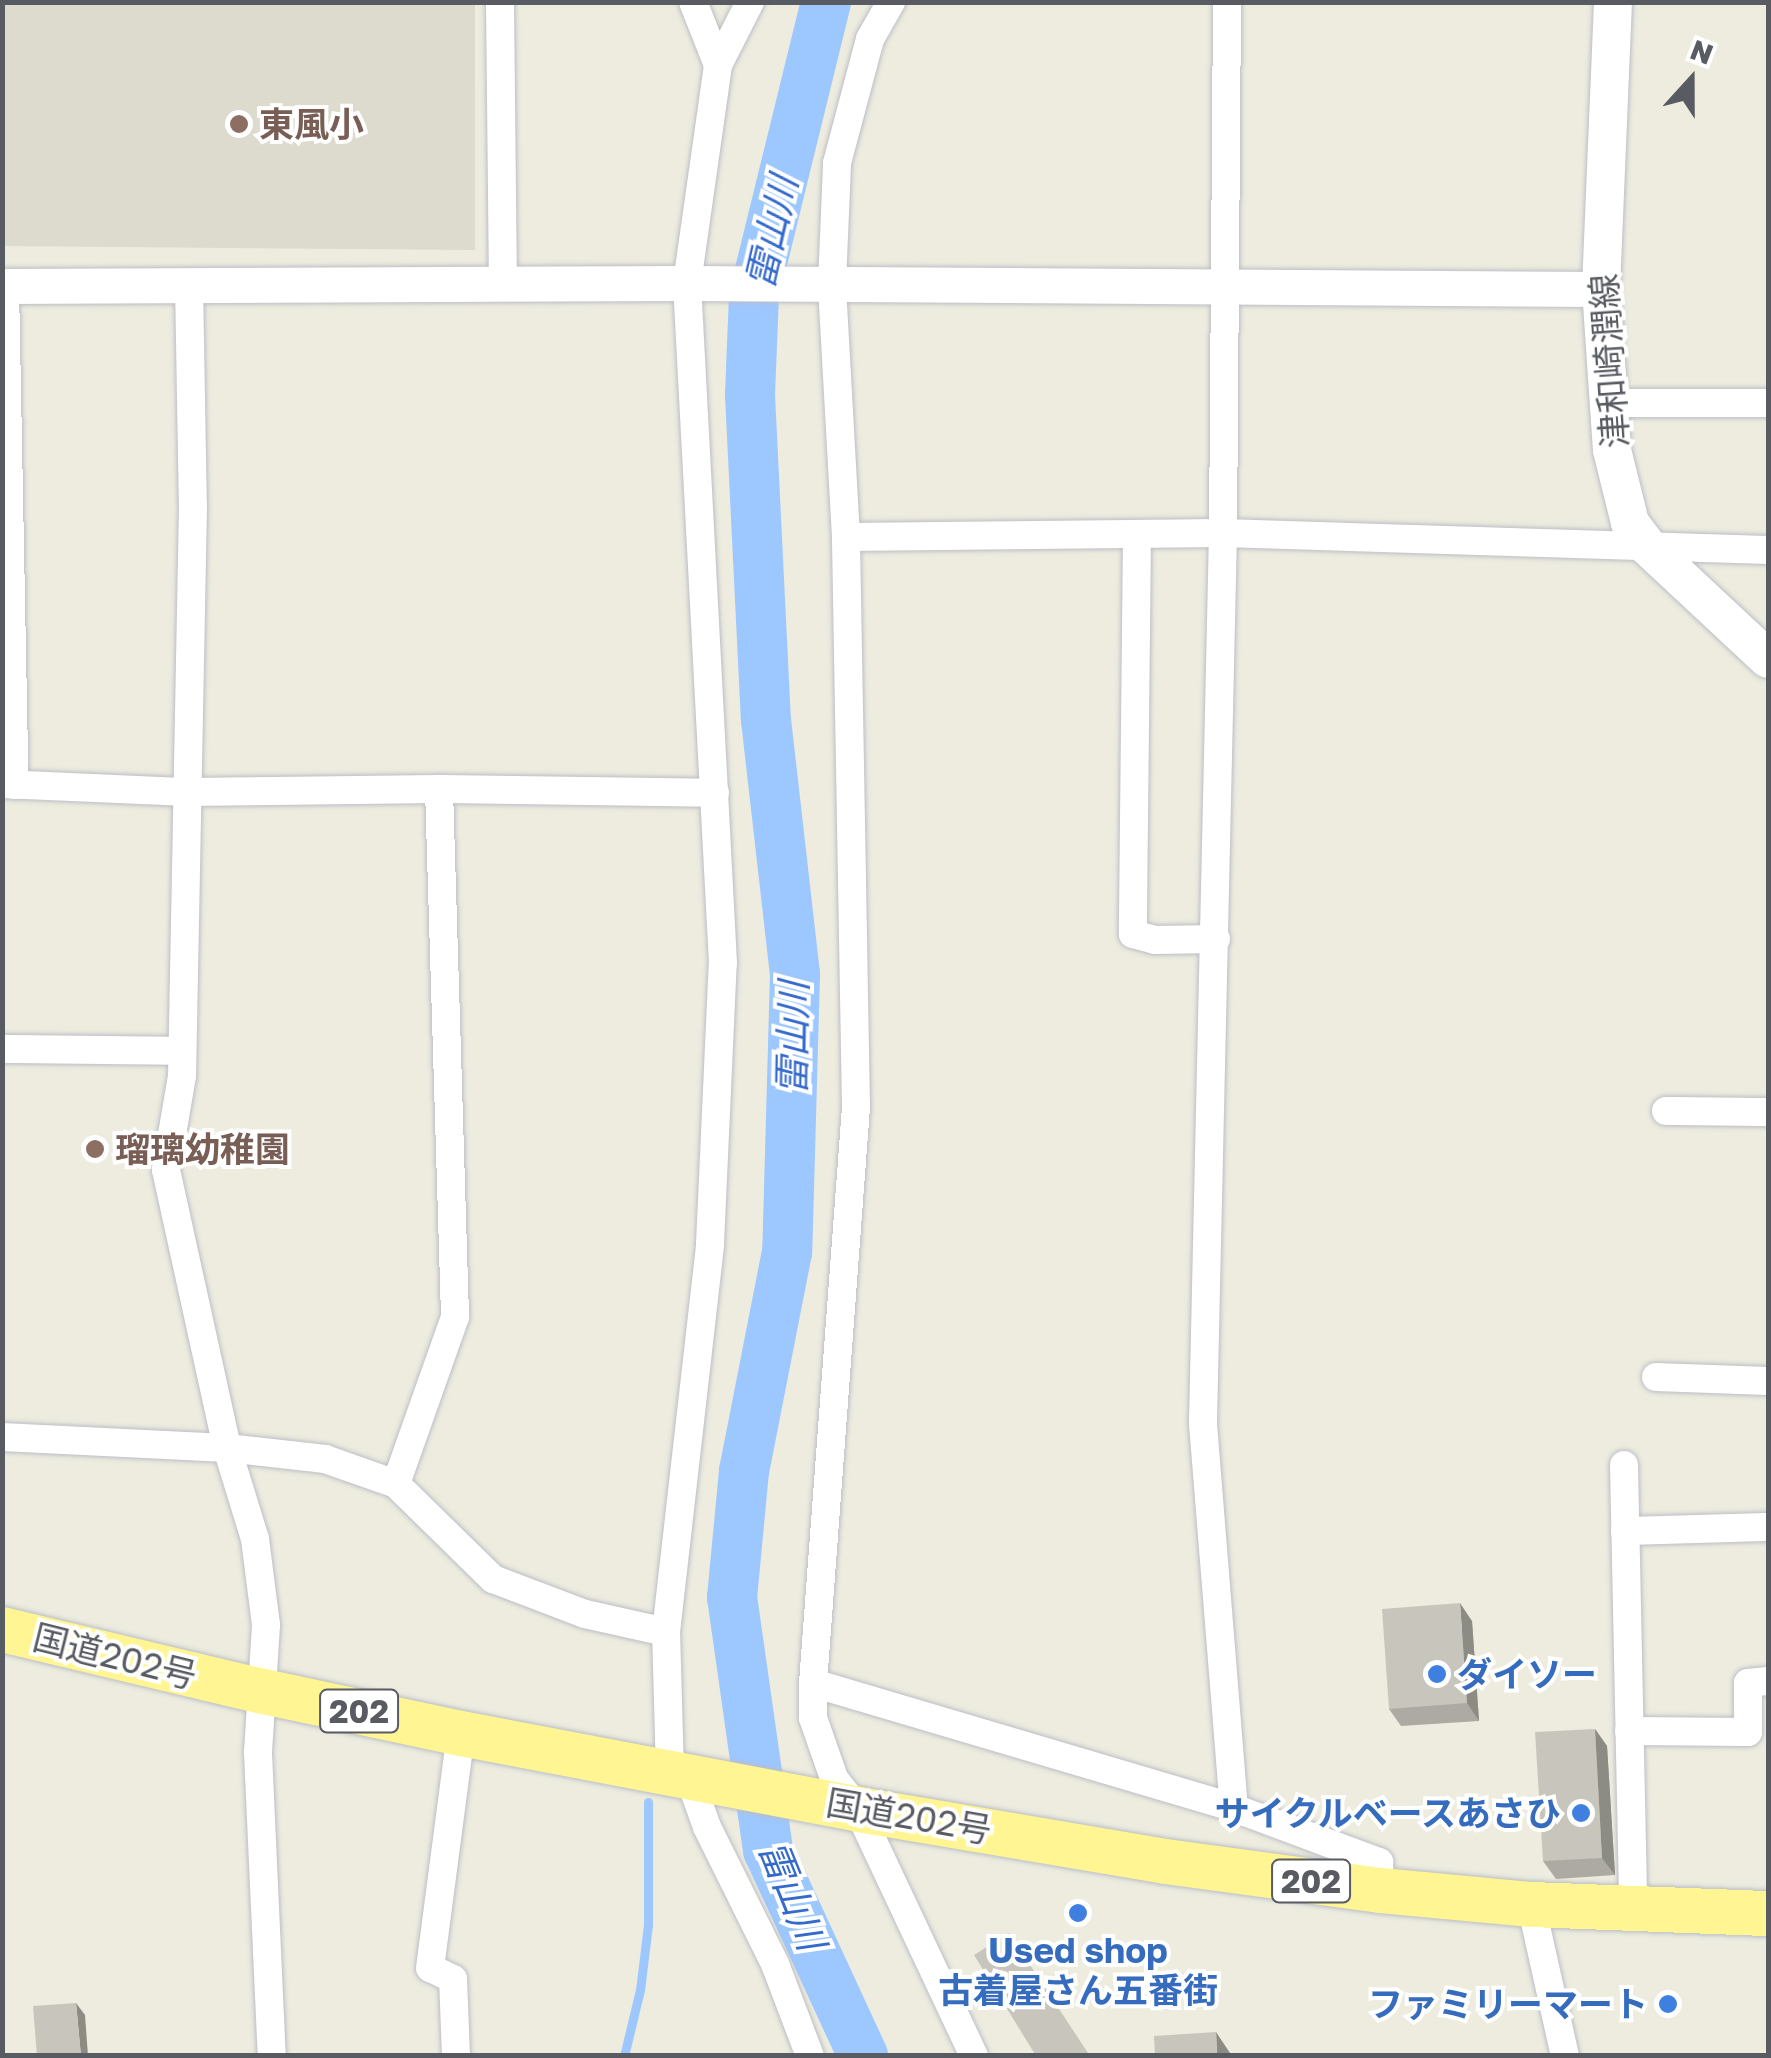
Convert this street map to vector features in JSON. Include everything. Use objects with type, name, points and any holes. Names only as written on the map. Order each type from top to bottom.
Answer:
[{"type":"highway","name":"国道202号","points":[[2,1629],[263,1692],[461,1732],[858,1809],[1165,1861],[1380,1890],[1531,1904],[1768,1913]]},
{"type":"main road","name":"津和崎潤線","points":[[1613,2],[1601,290],[1612,450],[1630,523],[1648,547],[1768,660]]},
{"type":"street","points":[[500,2],[503,285]]},
{"type":"street","points":[[693,2],[718,65]]},
{"type":"street","points":[[750,2],[718,65],[687,283],[723,962],[710,1244],[666,1632],[692,1777],[707,1827],[775,1964],[810,2056]]},
{"type":"street","points":[[891,2],[870,39],[838,163],[832,284],[846,538],[856,1107],[812,1718],[834,1778],[858,1809],[974,2056]]},
{"type":"street","points":[[1226,2],[1224,534],[1203,1424],[1234,1808]]},
{"type":"street","points":[[715,792],[188,792],[9,784],[4,286],[687,283],[1601,290]]},
{"type":"street","points":[[190,284],[193,505],[182,1050],[166,1170],[226,1448],[256,1539],[266,1625],[258,1752],[272,2056]]},
{"type":"street","points":[[1608,403],[1768,403]]},
{"type":"street","points":[[1137,534],[1133,934],[1155,940],[1216,939]]},
{"type":"street","points":[[846,538],[1224,534],[1768,550]]},
{"type":"street","points":[[396,1484],[455,1316],[439,789]]},
{"type":"street","points":[[2,1049],[182,1050]]},
{"type":"street","points":[[1666,1111],[1768,1112]]},
{"type":"street","points":[[1656,1377],[1768,1381]]},
{"type":"street","points":[[2,1437],[226,1448],[325,1459],[396,1484],[492,1578],[585,1614],[666,1632]]},
{"type":"street","points":[[1624,1465],[1633,1908]]},
{"type":"street","points":[[1625,1531],[1768,1527]]},
{"type":"street","points":[[1629,1732],[1748,1732],[1748,1683],[1768,1681]]},
{"type":"street","points":[[813,1683],[1234,1808],[1380,1862],[1380,1890]]},
{"type":"street","points":[[456,2056],[454,1979],[430,1968],[461,1732]]},
{"type":"street","points":[[1531,1904],[1565,2056]]},
{"type":"shaded area","name":"東風小","points":[[3,2],[475,3],[475,250],[3,246]]},
{"type":"building","name":"ダイソー","points":[[1460,1603],[1467,1703],[1389,1709],[1382,1609]]},
{"type":"building","name":"サイクルベースあさひ","points":[[1595,1729],[1602,1858],[1543,1861],[1535,1732]]},
{"type":"building","points":[[1009,1933],[1090,2056],[1036,2056],[974,1955]]},
{"type":"building","points":[[76,2003],[81,2056],[37,2056],[33,2006]]},
{"type":"building","points":[[1216,2032],[1217,2056],[1155,2056],[1154,2036]]},
{"type":"waterway","name":"雷山川","points":[[826,2],[754,295],[750,395],[766,720],[795,974],[787,1252],[744,1471],[732,1597],[768,1850],[863,2056]]},
{"type":"waterway","points":[[624,2056],[640,1990],[648,1925],[648,1802]]},
{"type":"place","name":"東風小","points":[[239,124]]},
{"type":"place","name":"瑠璃幼稚園","points":[[95,1149]]},
{"type":"place","name":"ダイソー","points":[[1437,1674]]},
{"type":"place","name":"サイクルベースあさひ","points":[[1581,1813]]},
{"type":"place","name":"Used shop 古着屋さん五番街","points":[[1078,1913]]},
{"type":"place","name":"ファミリーマート","points":[[1668,2004]]}]
